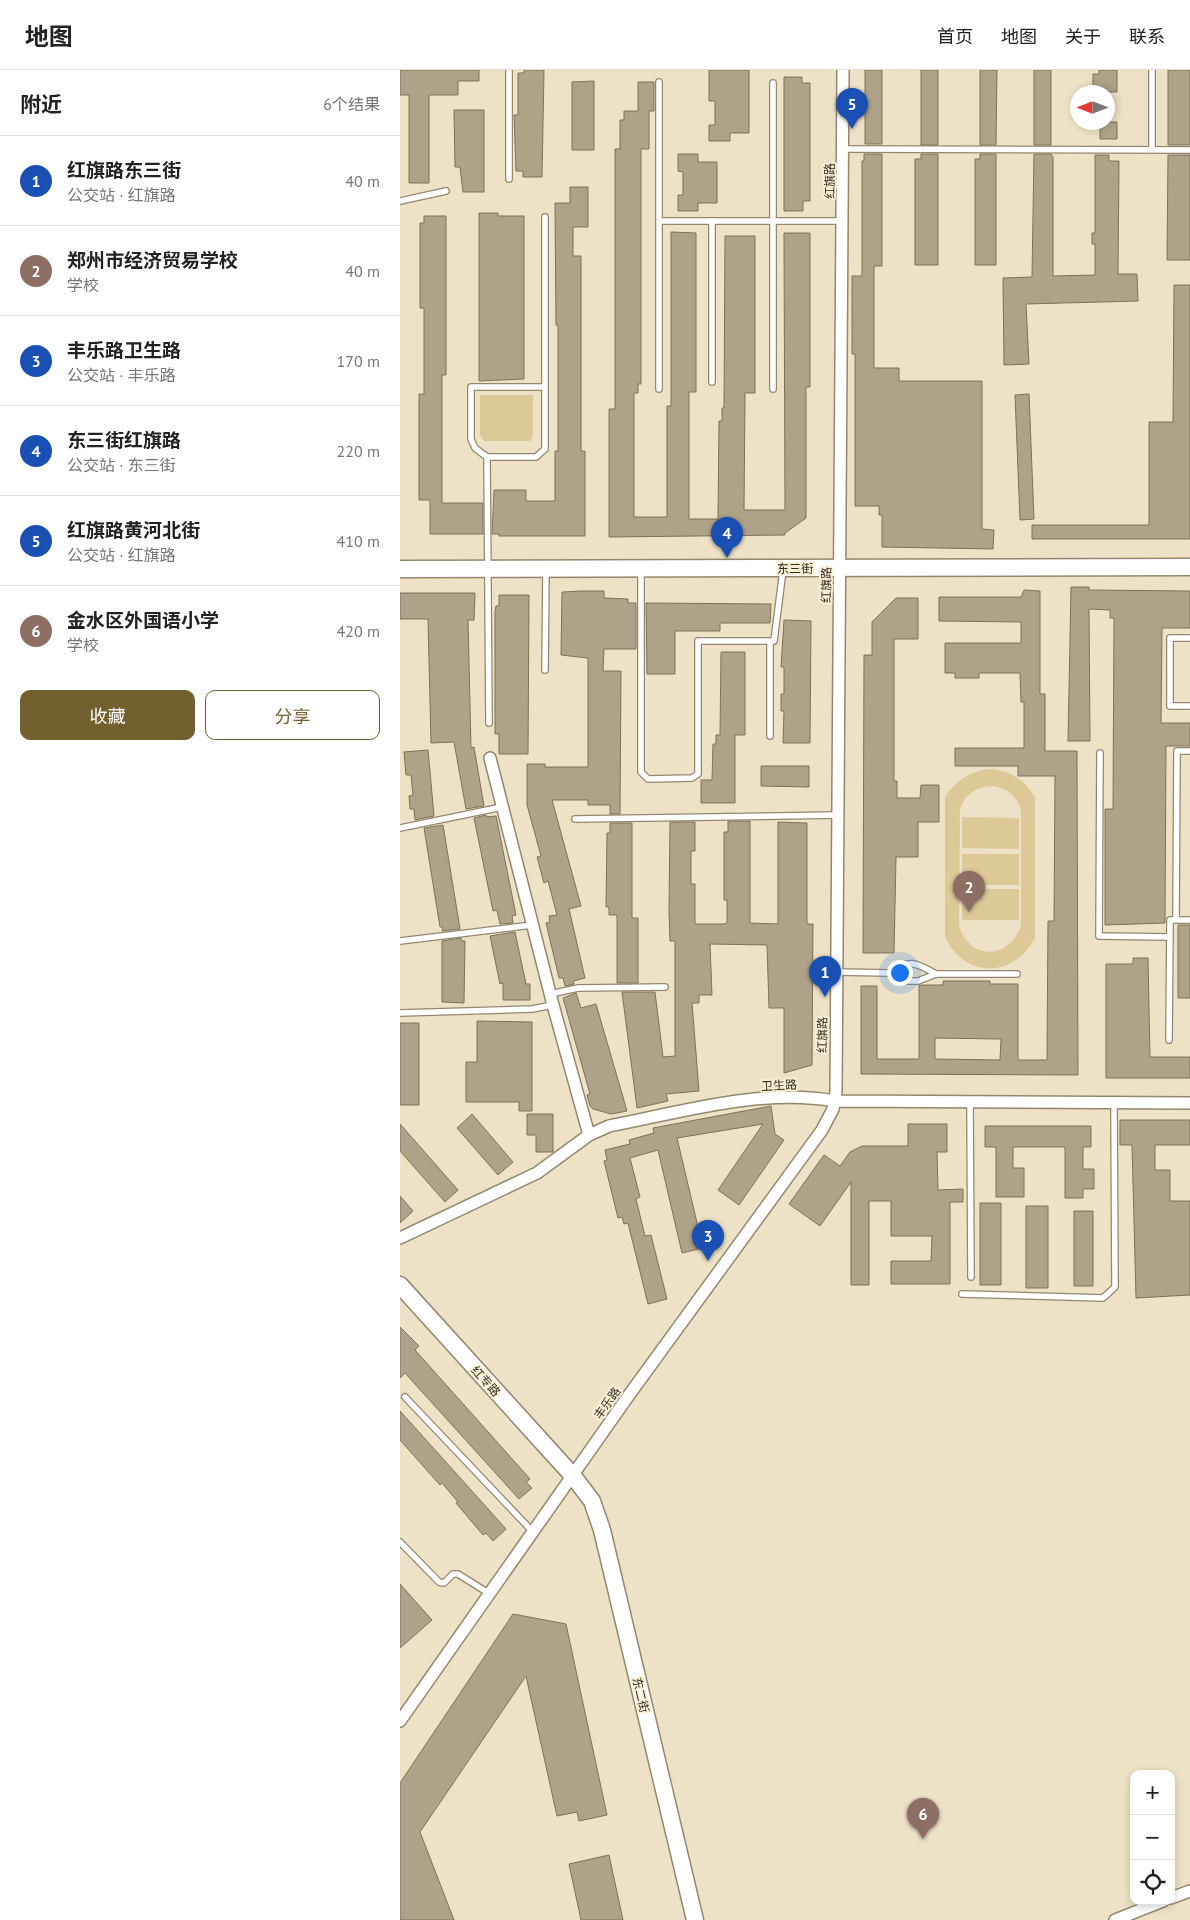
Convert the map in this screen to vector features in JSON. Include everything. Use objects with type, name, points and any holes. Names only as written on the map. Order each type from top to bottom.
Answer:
[{"type":"street","name":"红旗路","points":[[835,1101],[843,70]]},
{"type":"street","name":"东三街","points":[[400,569],[1190,567]]},
{"type":"street","points":[[490,758],[551,1000],[589,1135]]},
{"type":"street","name":"卫生路","points":[[400,1238],[537,1173],[589,1135],[609,1126],[737,1102],[793,1096],[835,1101],[1190,1103]]},
{"type":"street","name":"丰乐路","points":[[400,1721],[533,1532],[822,1130],[835,1101]]},
{"type":"street","name":"红专路","points":[[400,1285],[573,1476]]},
{"type":"street","name":"东二街","points":[[573,1476],[592,1501],[602,1530],[695,1920]]},
{"type":"street","points":[[1175,1897],[1190,1891]]},
{"type":"street","points":[[1115,1920],[1153,1905]]},
{"type":"lane","points":[[509,70],[509,179]]},
{"type":"lane","points":[[1152,70],[1152,150]]},
{"type":"lane","points":[[659,388],[660,82]]},
{"type":"lane","points":[[773,82],[773,388]]},
{"type":"lane","points":[[843,149],[1190,150]]},
{"type":"lane","points":[[400,202],[446,191]]},
{"type":"lane","points":[[545,217],[545,387],[545,449],[536,457],[487,457],[475,448],[471,439],[471,387],[545,387]]},
{"type":"lane","points":[[659,221],[843,221]]},
{"type":"lane","points":[[712,221],[712,382]]},
{"type":"lane","points":[[487,457],[489,723]]},
{"type":"lane","points":[[545,670],[546,568]]},
{"type":"lane","points":[[641,568],[641,772],[648,778],[692,778],[698,774],[698,641],[774,641],[783,568]]},
{"type":"lane","points":[[1190,638],[1170,638],[1170,706],[1190,706]]},
{"type":"lane","points":[[770,641],[770,736]]},
{"type":"lane","points":[[1176,920],[1177,750],[1190,751]]},
{"type":"lane","points":[[1100,753],[1099,936],[1169,937]]},
{"type":"lane","points":[[400,828],[502,807]]},
{"type":"lane","points":[[575,819],[838,815]]},
{"type":"lane","points":[[1169,1040],[1170,920],[1190,920]]},
{"type":"lane","points":[[400,941],[532,924]]},
{"type":"lane","points":[[889,973],[897,966],[910,963],[936,974]]},
{"type":"lane","points":[[837,972],[889,973],[896,978],[908,982],[918,981],[936,974],[1017,974]]},
{"type":"lane","points":[[400,1013],[532,1009],[578,988],[666,987]]},
{"type":"lane","points":[[970,1102],[970,1278]]},
{"type":"lane","points":[[962,1294],[1103,1298],[1115,1287],[1114,1103]]},
{"type":"lane","points":[[405,1397],[533,1532]]},
{"type":"lane","points":[[400,1542],[439,1582],[444,1583],[453,1574],[458,1574],[490,1594]]},
{"type":"shaded area","points":[[480,395],[533,395],[533,436],[530,441],[484,441],[480,435]]},
{"type":"shaded area","points":[[982,770],[1004,771],[1016,777],[1026,785],[1035,797],[1035,938],[1026,951],[1015,961],[1003,966],[990,968],[977,966],[965,961],[954,951],[945,937],[945,797],[958,781]],"holes":[[[990,786],[1006,790],[1014,796],[1021,811],[1021,926],[1008,945],[999,950],[989,952],[971,945],[964,937],[959,925],[960,810],[964,800],[970,793]]]},
{"type":"shaded area","points":[[962,817],[1019,818],[1019,849],[962,848]]},
{"type":"shaded area","points":[[962,854],[1019,854],[1019,885],[962,885]]},
{"type":"shaded area","points":[[962,889],[1019,889],[1019,920],[962,920]]},
{"type":"building","points":[[400,70],[479,70],[479,81],[458,81],[458,95],[429,95],[429,183],[409,183],[409,95],[400,95]]},
{"type":"building","points":[[524,70],[544,70],[542,177],[523,177],[523,171],[516,171],[514,115],[518,115],[518,73],[524,73]]},
{"type":"building","points":[[709,70],[749,70],[749,133],[730,133],[730,141],[709,141],[709,125],[715,125],[715,101],[709,101]]},
{"type":"building","points":[[865,70],[882,70],[882,144],[865,144]]},
{"type":"building","points":[[921,70],[938,70],[938,145],[921,145]]},
{"type":"building","points":[[980,70],[997,70],[996,145],[980,145]]},
{"type":"building","points":[[1034,70],[1051,70],[1051,145],[1034,145]]},
{"type":"building","points":[[1099,70],[1117,70],[1117,92],[1115,92],[1115,85],[1093,85],[1093,74],[1099,74]]},
{"type":"building","points":[[1168,70],[1190,70],[1190,145],[1168,145]]},
{"type":"building","points":[[784,77],[802,77],[802,83],[810,83],[810,201],[803,201],[803,211],[784,211]]},
{"type":"building","points":[[594,81],[594,150],[572,150],[572,82]]},
{"type":"building","points":[[638,82],[654,82],[654,111],[649,111],[649,149],[641,149],[641,384],[638,384],[638,393],[634,393],[634,517],[667,517],[667,406],[671,406],[671,232],[696,233],[696,392],[689,392],[689,519],[718,519],[719,421],[722,421],[722,408],[724,408],[725,236],[755,236],[755,393],[745,393],[744,510],[785,510],[784,233],[810,233],[810,387],[806,387],[806,518],[785,533],[785,535],[609,537],[609,409],[615,409],[615,149],[620,149],[620,120],[624,120],[624,111],[638,111]]},
{"type":"building","points":[[454,110],[484,110],[484,192],[463,192],[460,167],[455,167]]},
{"type":"building","points":[[1115,122],[1117,122],[1117,139],[1100,139],[1100,130],[1115,130]]},
{"type":"building","points":[[678,154],[698,154],[698,162],[717,162],[717,203],[698,203],[698,211],[678,211],[678,195],[683,195],[683,172],[678,171]]},
{"type":"building","points":[[864,154],[882,154],[882,266],[874,266],[874,368],[899,368],[899,381],[982,381],[982,529],[994,530],[993,549],[882,547],[882,515],[879,515],[879,506],[855,506],[855,354],[852,354],[852,276],[862,276],[862,161],[864,161]]},
{"type":"building","points":[[921,154],[938,154],[938,265],[915,265],[915,159],[921,159]]},
{"type":"building","points":[[980,154],[996,154],[996,265],[975,265],[975,159],[980,159]]},
{"type":"building","points":[[1034,154],[1051,154],[1053,157],[1053,276],[1095,275],[1095,244],[1092,244],[1092,233],[1095,233],[1095,155],[1109,155],[1109,161],[1119,161],[1118,274],[1137,274],[1138,301],[1026,304],[1029,364],[1004,365],[1003,278],[1032,277]]},
{"type":"building","points":[[1168,155],[1190,155],[1190,260],[1167,260]]},
{"type":"building","points":[[570,187],[588,187],[588,227],[573,227],[573,256],[581,256],[581,451],[585,451],[585,536],[499,536],[499,534],[492,534],[494,490],[526,490],[526,501],[555,501],[555,451],[558,451],[558,325],[556,325],[555,203],[570,203]]},
{"type":"building","points":[[479,213],[498,213],[498,216],[524,216],[524,379],[479,381]]},
{"type":"building","points":[[424,216],[446,216],[446,375],[442,375],[442,503],[483,503],[483,534],[430,534],[430,500],[419,500],[419,394],[424,394],[424,308],[420,308],[420,223],[424,223]]},
{"type":"building","points":[[1174,285],[1190,285],[1190,539],[1032,539],[1032,525],[1149,525],[1149,422],[1173,422]]},
{"type":"building","points":[[1029,394],[1034,519],[1020,520],[1015,395]]},
{"type":"building","points":[[1071,587],[1089,587],[1089,590],[1190,591],[1190,628],[1162,628],[1161,723],[1190,723],[1190,746],[1166,746],[1165,923],[1105,925],[1105,809],[1113,809],[1114,618],[1110,618],[1110,610],[1089,609],[1090,741],[1068,741]]},
{"type":"building","points":[[1024,590],[1040,591],[1040,694],[1045,694],[1045,751],[1077,751],[1078,1075],[861,1074],[861,986],[877,986],[877,1059],[919,1059],[919,985],[943,985],[943,981],[990,981],[990,984],[1018,984],[1018,1060],[1047,1060],[1048,921],[1054,921],[1055,776],[1018,776],[1018,766],[955,766],[955,748],[1024,748],[1024,702],[1021,702],[1020,673],[979,673],[979,678],[955,678],[955,673],[945,673],[945,643],[1021,643],[1021,622],[939,621],[939,597],[1021,597]],"holes":[[[935,1038],[1001,1039],[1000,1060],[935,1059]]]},
{"type":"building","points":[[604,591],[604,598],[628,599],[628,603],[636,603],[636,649],[604,649],[603,671],[621,671],[620,814],[610,814],[610,805],[588,805],[588,800],[552,800],[581,906],[569,909],[585,978],[573,981],[574,984],[565,986],[563,978],[559,978],[546,923],[550,922],[549,916],[557,915],[548,881],[544,883],[537,857],[541,856],[527,805],[527,764],[545,764],[545,767],[588,767],[588,658],[561,655],[562,592]]},
{"type":"building","points":[[400,593],[475,593],[474,620],[468,620],[471,748],[474,747],[484,806],[466,809],[454,742],[431,743],[428,619],[400,619]]},
{"type":"building","points":[[499,595],[529,595],[528,754],[499,754],[499,734],[495,734],[495,612],[496,606],[499,606]]},
{"type":"building","points":[[896,598],[918,598],[918,639],[894,639],[894,781],[897,781],[897,798],[920,798],[921,785],[939,785],[939,822],[918,822],[918,857],[896,857],[894,953],[863,953],[864,655],[872,655],[872,622]]},
{"type":"building","points":[[646,603],[771,604],[770,623],[720,623],[720,631],[675,631],[675,674],[647,674]]},
{"type":"building","points":[[784,620],[811,621],[810,743],[783,743],[784,711],[781,711],[781,694],[784,694],[784,667],[781,667]]},
{"type":"building","points":[[721,652],[745,652],[745,735],[735,735],[735,803],[701,803],[701,780],[712,780],[713,744],[716,744],[716,735],[720,735]]},
{"type":"building","points":[[428,750],[434,816],[415,820],[414,809],[410,809],[409,796],[413,795],[411,775],[406,775],[404,752]]},
{"type":"building","points":[[761,766],[809,766],[809,787],[761,786]]},
{"type":"building","points":[[486,815],[486,817],[496,816],[516,915],[512,916],[513,923],[500,924],[497,910],[493,911],[474,818]]},
{"type":"building","points":[[728,821],[750,821],[750,923],[778,924],[778,822],[807,823],[807,924],[813,924],[812,1065],[784,1073],[784,1008],[769,1008],[767,945],[710,944],[712,995],[699,995],[699,1003],[692,1003],[699,1091],[666,1094],[668,1101],[637,1108],[622,992],[655,992],[663,1057],[675,1056],[675,941],[670,941],[669,911],[670,822],[695,822],[695,851],[691,851],[691,884],[695,884],[695,924],[724,924],[727,923],[727,900],[724,900],[724,832],[728,832]]},
{"type":"building","points":[[610,823],[632,823],[632,918],[638,918],[638,983],[617,983],[617,915],[609,915],[609,907],[606,907],[607,833],[610,833]]},
{"type":"building","points":[[443,825],[460,929],[442,931],[443,927],[440,927],[424,828]]},
{"type":"building","points":[[1178,925],[1190,925],[1190,998],[1178,998]]},
{"type":"building","points":[[515,932],[526,984],[530,984],[530,1000],[503,1000],[503,983],[500,984],[490,936]]},
{"type":"building","points":[[461,938],[462,941],[465,941],[464,1003],[442,1002],[442,941]]},
{"type":"building","points":[[1133,958],[1148,958],[1150,1057],[1190,1057],[1190,1078],[1106,1078],[1106,964],[1133,964]]},
{"type":"building","points":[[576,993],[581,1008],[596,1004],[627,1111],[611,1114],[593,1109],[590,1106],[587,1095],[590,1094],[563,998]]},
{"type":"building","points":[[477,1021],[532,1022],[532,1111],[519,1111],[519,1102],[466,1102],[466,1062],[477,1062]]},
{"type":"building","points":[[400,1023],[419,1023],[419,1105],[400,1105]]},
{"type":"building","points":[[771,1106],[775,1134],[784,1140],[739,1205],[718,1190],[763,1124],[677,1138],[703,1248],[682,1253],[658,1150],[630,1158],[640,1197],[636,1199],[645,1236],[651,1235],[667,1299],[648,1304],[628,1223],[624,1224],[622,1217],[618,1218],[604,1161],[607,1160],[605,1150],[630,1144],[629,1140],[654,1133],[653,1128]]},
{"type":"building","points":[[472,1114],[513,1162],[498,1175],[457,1128]]},
{"type":"building","points":[[527,1114],[553,1114],[553,1152],[536,1152],[536,1135],[527,1135]]},
{"type":"building","points":[[1120,1120],[1190,1120],[1190,1145],[1155,1145],[1155,1170],[1170,1170],[1170,1201],[1190,1201],[1190,1295],[1136,1298],[1132,1145],[1120,1145]]},
{"type":"building","points":[[400,1124],[458,1190],[445,1202],[400,1151]]},
{"type":"building","points":[[908,1124],[947,1124],[947,1152],[937,1152],[938,1190],[963,1189],[963,1202],[950,1202],[950,1284],[891,1284],[891,1261],[931,1261],[932,1236],[891,1236],[891,1201],[869,1201],[869,1285],[851,1285],[851,1182],[820,1226],[789,1204],[824,1155],[840,1166],[850,1152],[862,1146],[908,1146]]},
{"type":"building","points":[[985,1126],[1091,1126],[1091,1147],[1083,1147],[1083,1169],[1094,1169],[1094,1189],[1083,1189],[1083,1198],[1065,1198],[1065,1147],[1013,1147],[1013,1168],[1024,1168],[1024,1197],[996,1197],[996,1147],[985,1147]]},
{"type":"building","points":[[400,1196],[413,1211],[400,1223]]},
{"type":"building","points":[[980,1203],[1001,1203],[1001,1285],[980,1285]]},
{"type":"building","points":[[1026,1206],[1048,1206],[1048,1288],[1026,1288]]},
{"type":"building","points":[[1074,1211],[1093,1211],[1093,1286],[1074,1286]]},
{"type":"building","points":[[400,1327],[419,1346],[415,1350],[530,1479],[526,1482],[532,1488],[519,1499],[405,1373],[400,1378]]},
{"type":"building","points":[[400,1411],[506,1529],[493,1541],[486,1533],[483,1535],[442,1483],[440,1485],[400,1440]]},
{"type":"building","points":[[400,1584],[432,1620],[400,1648]]},
{"type":"building","points":[[513,1614],[566,1624],[607,1815],[579,1821],[577,1812],[557,1816],[526,1676],[420,1832],[454,1920],[400,1920],[400,1783]]},
{"type":"building","points":[[609,1855],[623,1920],[581,1920],[569,1864]]},
{"type":"place","name":"红旗路黄河北街","points":[[852,129]]},
{"type":"place","name":"东三街红旗路","points":[[727,558]]},
{"type":"place","name":"郑州市经济贸易学校","points":[[969,912]]},
{"type":"place","name":"红旗路东三街","points":[[825,997]]},
{"type":"place","name":"丰乐路卫生路","points":[[708,1261]]},
{"type":"place","name":"金水区外国语小学","points":[[923,1839]]}]
